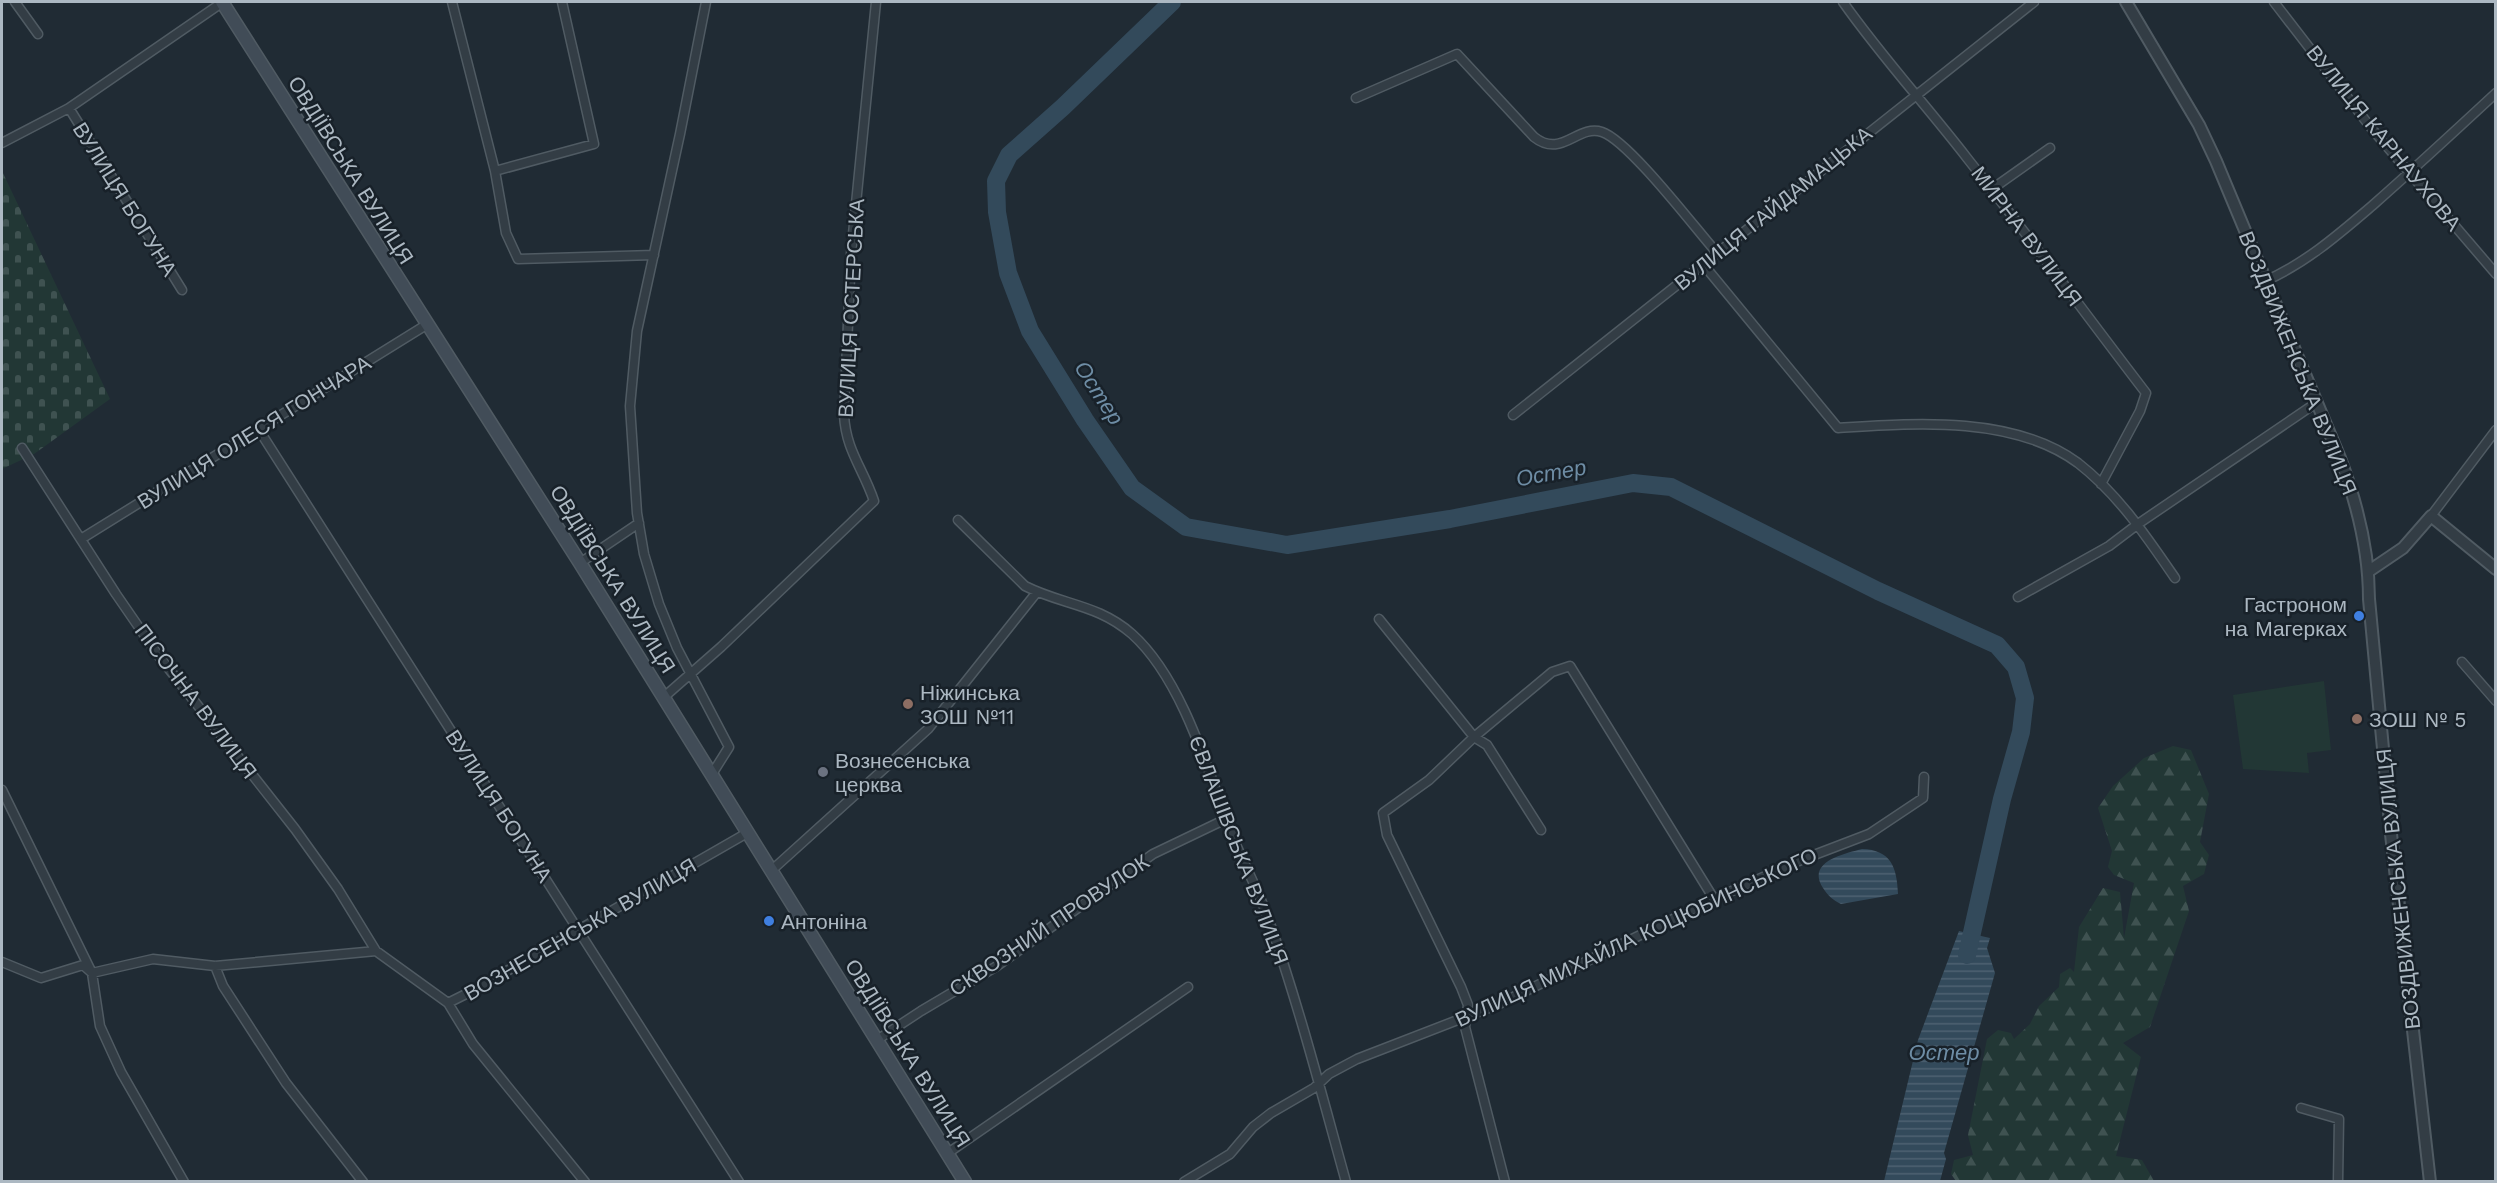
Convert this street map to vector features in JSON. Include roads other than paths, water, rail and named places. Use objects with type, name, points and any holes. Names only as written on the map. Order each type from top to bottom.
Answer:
[{"type":"main road","name":"ОВДІЇВСЬКА ВУЛИЦЯ","points":[[222,2],[580,563],[965,1182]]},
{"type":"street","points":[[15,2],[38,34]]},
{"type":"street","points":[[2,143],[69,108],[222,2]]},
{"type":"street","points":[[452,2],[495,171],[506,233],[518,259],[654,255]]},
{"type":"street","points":[[495,171],[594,144],[562,2]]},
{"type":"street","points":[[706,2],[637,331],[630,406],[632,459],[644,554],[659,604],[690,675],[729,747],[712,774]]},
{"type":"street","name":"ВУЛИЦЯ ОСТЕРСЬКА","points":[[664,697],[874,501],[848,444],[844,415],[851,254],[876,2]]},
{"type":"street","name":"МИРНА ВУЛИЦЯ","points":[[1843,2],[1871,41],[1992,189],[2146,393],[2140,411],[2101,484]]},
{"type":"street","name":"ВУЛИЦЯ ГАЙДАМАЦЬКА","points":[[1513,415],[1915,94],[2034,2]]},
{"type":"street","name":"ВОЗДВИЖЕНСЬКА ВУЛИЦЯ","points":[[2126,2],[2199,125],[2350,484],[2356,506],[2369,571],[2370,609],[2390,823],[2430,1182]]},
{"type":"street","name":"ВУЛИЦЯ КАРНАУХОВА","points":[[2274,2],[2372,129],[2496,274]]},
{"type":"street","points":[[1356,98],[1457,54],[1543,144],[1559,144],[1591,130],[1605,133],[1631,154],[1717,253]]},
{"type":"street","points":[[2265,282],[2306,260],[2410,173],[2496,93]]},
{"type":"street","name":"ВУЛИЦЯ БОГУНА","points":[[69,108],[182,290]]},
{"type":"street","points":[[1992,189],[2050,148]]},
{"type":"street","points":[[1703,264],[1838,428],[1943,424],[1982,428],[2051,447],[2078,463],[2101,484],[2138,524],[2175,578]]},
{"type":"street","name":"ВУЛИЦЯ ОЛЕСЯ ГОНЧАРА","points":[[81,539],[426,324]]},
{"type":"street","points":[[2018,597],[2109,546],[2316,403]]},
{"type":"street","name":"ВУЛИЦЯ БОГУНА","points":[[259,430],[739,1182]]},
{"type":"street","points":[[2369,571],[2403,548],[2431,516],[2496,430]]},
{"type":"street","name":"ПІСОЧНА ВУЛИЦЯ","points":[[22,448],[158,655],[302,837],[338,889],[376,951]]},
{"type":"street","points":[[2431,516],[2496,569]]},
{"type":"street","name":"ЄВЛАШІВСЬКА ВУЛИЦЯ","points":[[958,520],[1025,586],[1037,592],[1083,605],[1110,618],[1131,633],[1148,650],[1186,715],[1273,932],[1319,1083],[1346,1182]]},
{"type":"street","points":[[580,563],[639,523]]},
{"type":"street","points":[[772,870],[928,729],[1037,592]]},
{"type":"street","points":[[1379,619],[1474,737],[1487,745],[1541,830]]},
{"type":"street","points":[[2462,662],[2496,700]]},
{"type":"street","points":[[1505,1182],[1465,1027],[1468,1005],[1387,835],[1383,813],[1429,780],[1474,737],[1552,672],[1570,666],[1714,899]]},
{"type":"street","name":"ВУЛИЦЯ МИХАЙЛА КОЦЮБИНСЬКОГО","points":[[1184,1182],[1230,1154],[1262,1120],[1329,1074],[1357,1059],[1499,1004],[1714,899],[1801,860],[1869,834],[1923,798],[1924,777]]},
{"type":"street","points":[[2,790],[92,973],[100,1026],[121,1072],[184,1182]]},
{"type":"street","name":"СКВОЗНИЙ ПРОВУЛОК","points":[[877,1040],[997,966],[1153,854],[1226,819]]},
{"type":"street","name":"ВОЗНЕСЕНСЬКА ВУЛИЦЯ","points":[[376,951],[448,1003],[747,833]]},
{"type":"street","points":[[92,973],[153,959],[215,966],[376,951]]},
{"type":"street","points":[[2,962],[40,978],[83,965],[92,973]]},
{"type":"street","points":[[215,966],[223,986],[286,1083],[363,1182]]},
{"type":"street","points":[[948,1153],[1188,987]]},
{"type":"street","points":[[448,1003],[473,1044],[585,1182]]},
{"type":"street","points":[[2301,1108],[2339,1119],[2338,1182]]},
{"type":"water","points":[[1862,849],[1880,853],[1890,862],[1896,876],[1898,894],[1841,904],[1825,891],[1819,879],[1819,872],[1829,861]]},
{"type":"water","name":"Остер","points":[[1959,931],[1990,938],[1987,948],[1995,973],[1944,1153],[1946,1159],[1940,1181],[1884,1181],[1918,1040]]},
{"type":"waterway","name":"Остер","points":[[1172,2],[1063,107],[1009,155],[996,181],[997,212],[1008,273],[1030,331],[1085,420],[1132,488],[1186,527],[1287,545],[1450,519],[1633,483],[1671,487],[1878,591],[1997,645],[2016,667],[2025,698],[2021,732],[2002,799],[1967,955]]},
{"type":"place","name":"Гастроном на Магерках","points":[[2359,616]]},
{"type":"place","name":"Ніжинська ЗОШ №11","points":[[908,704]]},
{"type":"place","name":"ЗОШ № 5","points":[[2357,719]]},
{"type":"place","name":"Вознесенська церква","points":[[823,772]]},
{"type":"place","name":"Антоніна","points":[[769,921]]}]
